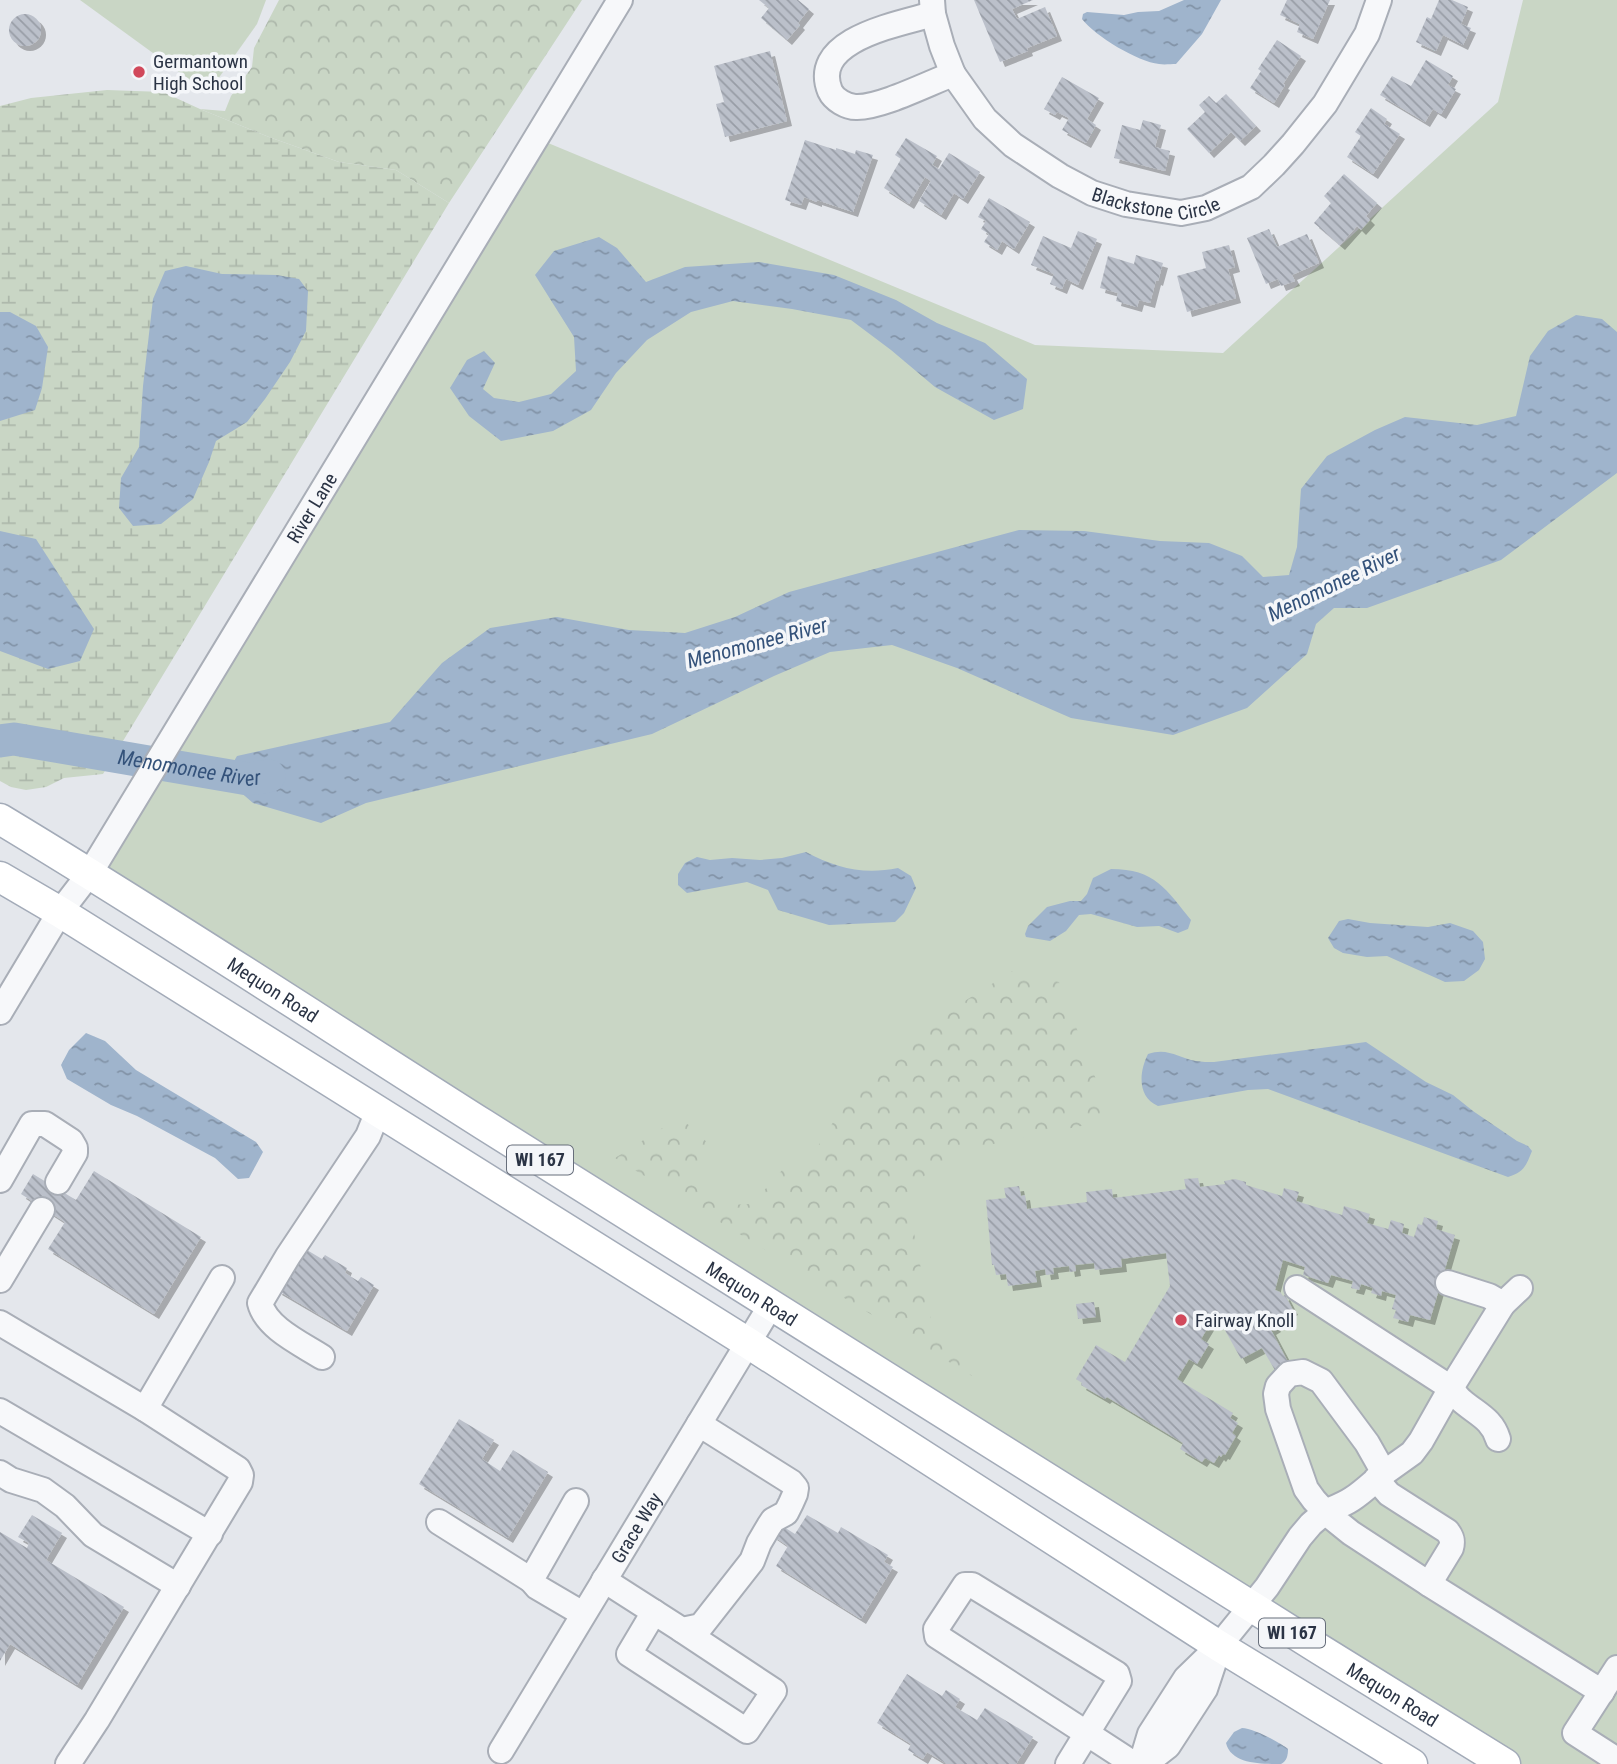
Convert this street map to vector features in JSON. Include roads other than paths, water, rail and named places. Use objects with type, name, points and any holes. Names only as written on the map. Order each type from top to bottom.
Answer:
[{"type":"main road","name":"Mequon Road","points":[[0,819],[90,873],[1250,1607],[1505,1764]]},
{"type":"main road","name":"WI 167","points":[[0,877],[748,1343],[1219,1646],[1412,1764]]},
{"type":"main road","points":[[377,1111],[401,1072]]},
{"type":"street","name":"River Lane","points":[[0,1012],[60,912],[90,873],[620,0]]},
{"type":"street","name":"Blackstone Circle","points":[[932,7],[942,46],[953,74],[985,119],[1013,145],[1091,193],[1126,204],[1181,213],[1206,208],[1251,187],[1274,165],[1325,104],[1367,34],[1379,0]]},
{"type":"street","points":[[932,7],[861,36],[842,47],[830,62],[826,76],[831,94],[854,108],[873,106],[953,74]]},
{"type":"street","points":[[323,1357],[271,1324],[260,1303],[288,1255],[368,1136],[377,1111]]},
{"type":"street","points":[[0,1180],[32,1124],[41,1123],[71,1141],[75,1148],[75,1153],[58,1182]]},
{"type":"street","points":[[0,1280],[42,1210]]},
{"type":"street","points":[[145,1409],[222,1278]]},
{"type":"street","points":[[1143,1764],[1168,1746],[1205,1689],[1219,1646],[1268,1587],[1311,1524],[1325,1513],[1352,1499],[1412,1453],[1511,1296],[1489,1296],[1448,1283]]},
{"type":"street","points":[[1297,1288],[1451,1388],[1460,1400],[1490,1422],[1498,1439]]},
{"type":"street","name":"Grace Way","points":[[501,1751],[771,1305]]},
{"type":"street","points":[[0,1323],[145,1409],[238,1469],[241,1475],[238,1487],[210,1534],[68,1764]]},
{"type":"street","points":[[1429,1584],[1451,1548],[1451,1535],[1389,1494],[1367,1443],[1321,1381],[1303,1372],[1289,1374],[1278,1386],[1278,1409],[1306,1489],[1325,1513],[1429,1584],[1602,1692]]},
{"type":"street","points":[[0,1411],[210,1534]]},
{"type":"street","points":[[682,1630],[701,1626],[752,1561],[769,1526],[786,1513],[796,1488],[791,1482],[698,1424]]},
{"type":"street","points":[[0,1473],[11,1480],[43,1490],[65,1506],[93,1535],[178,1586]]},
{"type":"street","points":[[531,1580],[576,1501]]},
{"type":"street","points":[[439,1522],[583,1614]]},
{"type":"street","points":[[604,1580],[654,1612],[682,1630],[774,1691],[747,1731],[629,1654],[654,1612]]},
{"type":"street","points":[[1068,1764],[1087,1733],[1119,1681],[1117,1674],[972,1585],[965,1585],[936,1629],[937,1636],[1087,1733],[1134,1764]]},
{"type":"street","points":[[1617,1668],[1575,1733],[1617,1760]]},
{"type":"water","points":[[1184,0],[1221,0],[1202,34],[1176,64],[1150,62],[1129,53],[1097,33],[1082,19],[1087,12],[1124,15],[1159,11]]},
{"type":"water","points":[[599,237],[617,248],[646,282],[685,267],[759,262],[834,275],[896,300],[937,323],[985,343],[1027,379],[1023,409],[994,420],[935,387],[851,320],[733,301],[691,312],[647,340],[616,373],[591,410],[553,431],[501,441],[469,416],[450,388],[467,360],[484,351],[495,363],[483,389],[494,398],[519,402],[551,394],[576,371],[574,337],[535,275],[554,251]]},
{"type":"water","points":[[186,266],[222,274],[277,275],[299,279],[308,291],[306,331],[290,362],[247,422],[216,441],[193,499],[161,524],[133,526],[119,508],[121,478],[139,447],[153,299],[165,271]]},
{"type":"water","points":[[0,312],[10,312],[36,326],[48,347],[42,388],[35,410],[0,421]]},
{"type":"water","points":[[1576,315],[1602,319],[1617,332],[1617,473],[1501,560],[1367,608],[1334,608],[1316,624],[1307,654],[1247,708],[1173,735],[1071,718],[957,668],[892,645],[830,652],[652,734],[366,803],[321,823],[253,803],[224,778],[237,756],[390,722],[442,663],[490,628],[557,617],[629,630],[685,633],[735,617],[789,592],[1019,530],[1084,531],[1160,541],[1209,543],[1242,556],[1263,577],[1289,575],[1297,547],[1301,489],[1327,456],[1405,417],[1477,425],[1516,416],[1530,356],[1548,331]]},
{"type":"water","points":[[0,531],[36,539],[94,629],[80,661],[48,669],[0,651]]},
{"type":"water","points":[[806,852],[850,869],[873,871],[898,868],[911,876],[916,888],[904,913],[895,922],[829,925],[778,910],[768,890],[747,882],[687,893],[678,885],[678,874],[685,863],[697,857],[710,860],[760,860]]},
{"type":"water","points":[[1111,869],[1139,873],[1158,883],[1191,920],[1188,929],[1178,933],[1159,926],[1137,927],[1091,914],[1079,915],[1066,931],[1050,941],[1026,937],[1028,926],[1047,907],[1081,901],[1093,878]]},
{"type":"water","points":[[1348,919],[1428,927],[1450,923],[1473,931],[1483,942],[1485,959],[1479,970],[1464,981],[1445,982],[1387,956],[1367,957],[1343,953],[1334,948],[1328,938],[1339,921]]},
{"type":"water","points":[[86,1033],[105,1041],[136,1070],[256,1142],[263,1152],[249,1178],[238,1179],[215,1158],[111,1105],[67,1079],[61,1065],[69,1050]]},
{"type":"water","points":[[1366,1042],[1426,1082],[1453,1095],[1528,1146],[1532,1151],[1524,1168],[1508,1177],[1268,1089],[1158,1106],[1146,1097],[1143,1090],[1145,1061],[1148,1054],[1155,1052],[1214,1062]]},
{"type":"water","points":[[1242,1728],[1259,1733],[1288,1749],[1285,1761],[1281,1764],[1256,1763],[1234,1755],[1226,1743],[1234,1732]]},
{"type":"waterway","name":"Menomonee River","points":[[0,741],[14,739],[248,779],[269,776]]},
{"type":"place","name":"Germantown High School","points":[[139,72]]},
{"type":"place","name":"Fairway Knoll","points":[[1181,1320]]}]
